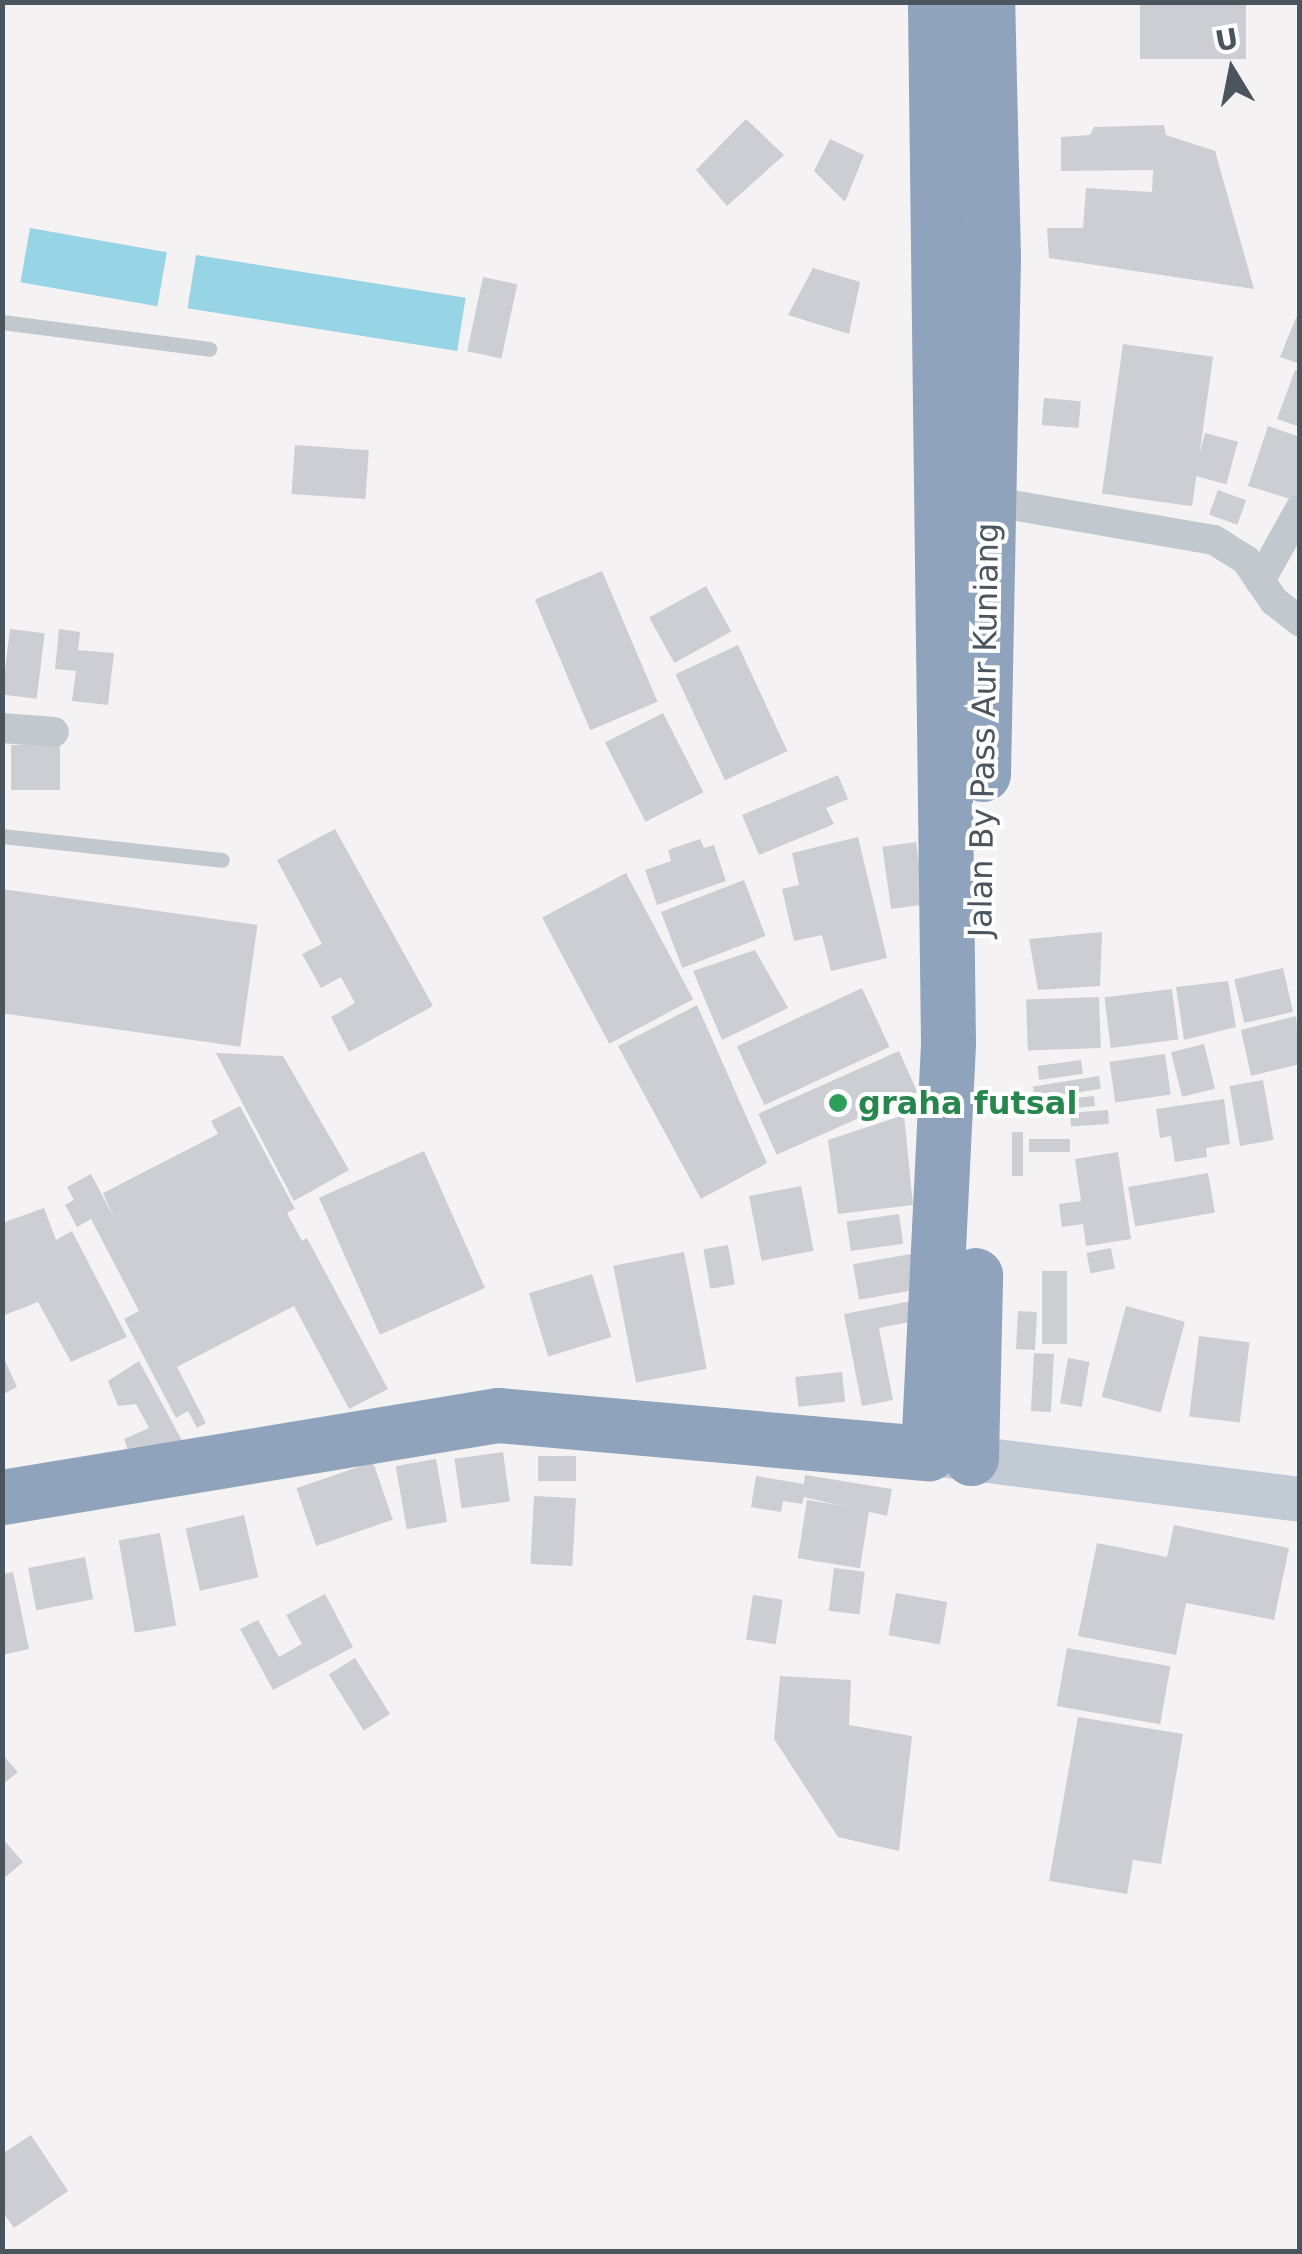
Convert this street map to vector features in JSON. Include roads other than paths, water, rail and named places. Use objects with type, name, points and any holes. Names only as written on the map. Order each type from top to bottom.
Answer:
[{"type":"highway","name":"Jalan By Pass Aur Kuniang","points":[[934,2],[948,1042],[949,1455]]},
{"type":"highway","name":"Jalan By Pass Aur Kuniang","points":[[949,1455],[988,501],[993,258],[987,2]]},
{"type":"highway","points":[[2,1497],[498,1415],[949,1455]]},
{"type":"main road","points":[[949,1455],[1300,1500]]},
{"type":"street","points":[[988,501],[1214,540],[1246,560],[1260,581],[1300,621]]},
{"type":"street","points":[[1260,581],[1300,508]]},
{"type":"street","points":[[2,728],[54,732]]},
{"type":"lane","points":[[2,322],[208,349]]},
{"type":"lane","points":[[2,836],[222,860]]},
{"type":"water","points":[[30,228],[167,252],[157,306],[20,282]]},
{"type":"water","points":[[196,255],[466,298],[457,351],[188,308]]},
{"type":"place","name":"graha futsal","points":[[838,1103]]}]
